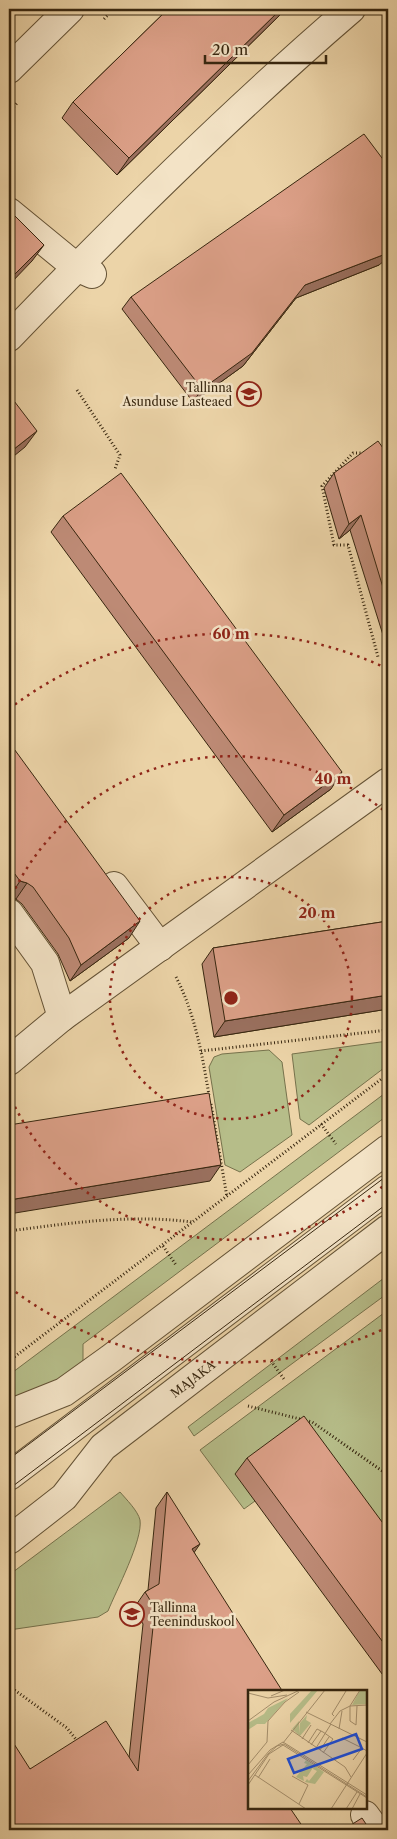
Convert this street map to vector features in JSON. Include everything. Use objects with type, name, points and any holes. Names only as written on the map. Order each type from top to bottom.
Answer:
[{"type":"street","points":[[9,69],[70,9]]},
{"type":"street","points":[[9,337],[85,271],[139,204],[295,57],[351,9]]},
{"type":"street","points":[[9,212],[85,271]]},
{"type":"street","points":[[9,1062],[62,1017],[388,782]]},
{"type":"street","points":[[96,863],[160,947]]},
{"type":"street","points":[[9,913],[45,962],[62,1017]]},
{"type":"street","points":[[9,1414],[64,1392],[388,1149]]},
{"type":"street","points":[[9,1476],[388,1189]]},
{"type":"street","name":"MAJAKA","points":[[9,1540],[64,1498],[103,1447],[388,1229]]},
{"type":"path","points":[[77,390],[120,455],[115,469]]},
{"type":"path","points":[[369,453],[353,453],[322,486],[334,545],[348,545],[378,657]]},
{"type":"path","points":[[160,947],[188,1000],[202,1051],[227,1197]]},
{"type":"path","points":[[202,1051],[388,1030]]},
{"type":"path","points":[[9,1362],[388,1074]]},
{"type":"path","points":[[321,1124],[341,1150]]},
{"type":"path","points":[[9,1230],[113,1218],[161,1218],[193,1222]]},
{"type":"path","points":[[163,1246],[181,1271]]},
{"type":"path","points":[[268,1358],[284,1379]]},
{"type":"path","points":[[248,1406],[312,1422],[388,1475]]},
{"type":"path","points":[[9,1686],[67,1728],[75,1736],[80,1746]]},
{"type":"green space","points":[[388,1041],[388,1065],[309,1125],[300,1119],[292,1054]]},
{"type":"green space","points":[[269,1050],[282,1062],[292,1135],[240,1172],[225,1165],[209,1067],[214,1057],[222,1054]]},
{"type":"green space","points":[[388,1091],[388,1115],[83,1344],[83,1365],[51,1385],[9,1400],[9,1375]]},
{"type":"green space","points":[[388,1275],[388,1293],[194,1436],[188,1427]]},
{"type":"green space","points":[[388,1310],[388,1562],[255,1501],[244,1509],[200,1450]]},
{"type":"green space","points":[[120,1492],[137,1513],[140,1520],[140,1529],[128,1565],[108,1611],[98,1617],[9,1630],[9,1575]]},
{"type":"building","points":[[168,9],[281,9],[129,158],[73,102]]},
{"type":"building","points":[[364,134],[388,166],[388,253],[305,285],[252,353],[202,389],[131,297]]},
{"type":"building","points":[[9,210],[44,245],[9,280]]},
{"type":"building","points":[[11,397],[37,431],[9,453],[9,399]]},
{"type":"building","points":[[378,441],[388,455],[388,604],[361,515],[349,524],[334,473]]},
{"type":"building","points":[[121,473],[342,772],[284,815],[63,516]]},
{"type":"building","points":[[9,742],[140,921],[81,965],[69,938],[33,887],[20,881],[9,866]]},
{"type":"building","points":[[388,921],[388,995],[225,1021],[213,948]]},
{"type":"building","points":[[209,1093],[221,1165],[9,1200],[9,1125]]},
{"type":"building","points":[[304,1416],[388,1530],[388,1649],[247,1458]]},
{"type":"building","points":[[167,1492],[200,1544],[192,1549],[282,1690],[248,1690],[248,1809],[291,1809],[305,1830],[9,1830],[9,1736],[30,1769],[106,1721],[138,1771],[155,1608],[145,1592],[159,1584]]},
{"type":"building","points":[[362,1818],[370,1830],[343,1830]]},
{"type":"tram line","points":[[9,1459],[388,1175]]},
{"type":"tram line","points":[[9,1489],[388,1203]]},
{"type":"place","name":"Tallinna Asunduse Lasteaed","points":[[249,394]]},
{"type":"place","name":"Tallinna Teeninduskool","points":[[132,1614]]}]
